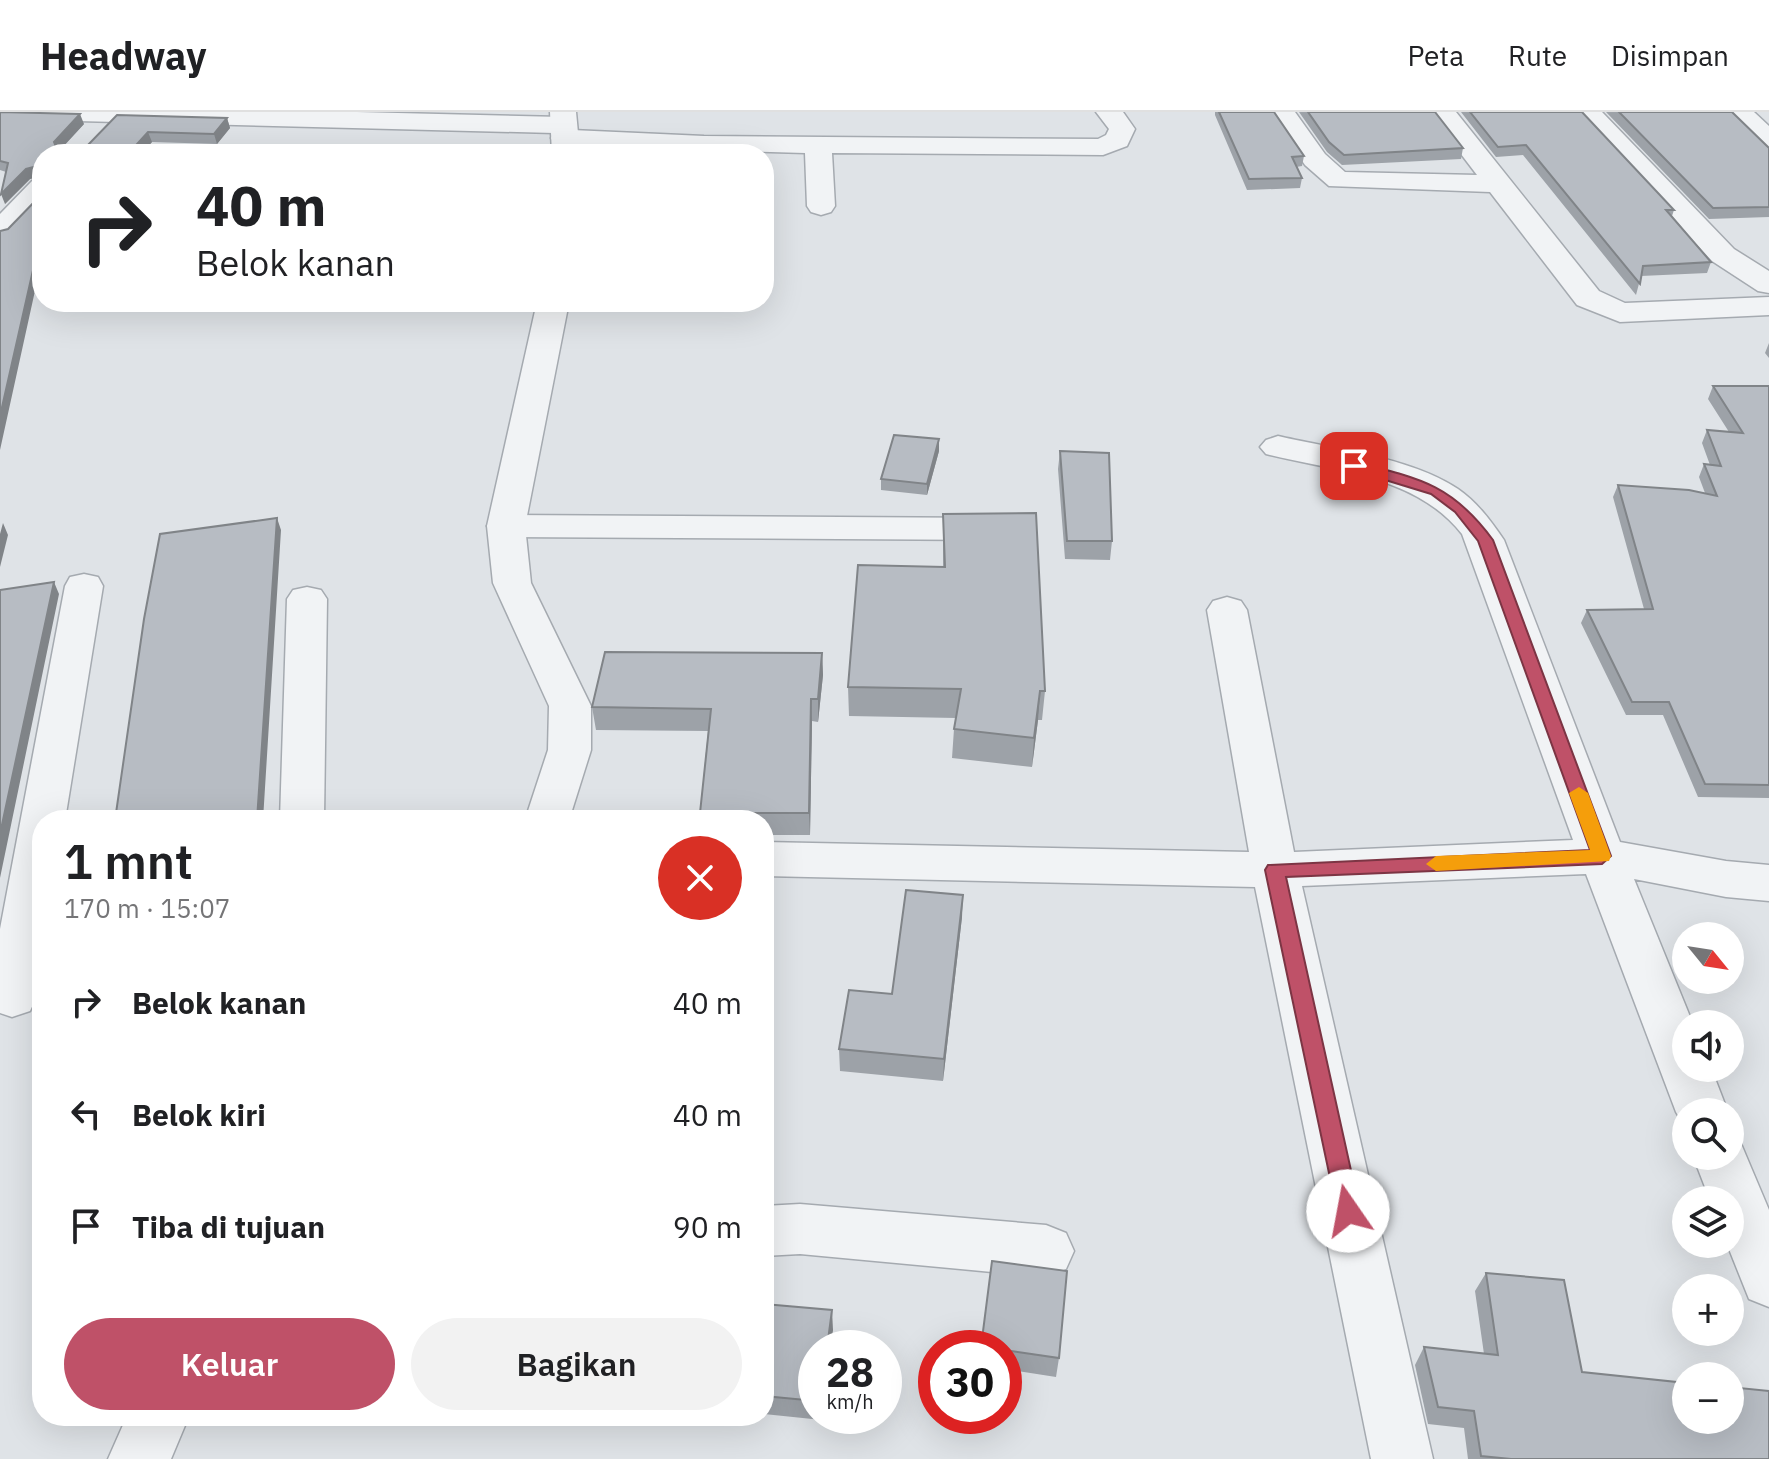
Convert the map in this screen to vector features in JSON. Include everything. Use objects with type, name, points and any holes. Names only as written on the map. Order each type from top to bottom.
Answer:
[{"type":"street","points":[[38,112],[246,116],[564,132],[706,134],[818,144],[1103,147],[1117,140],[1122,129],[1109,112]]},
{"type":"street","points":[[1282,112],[1297,137],[1328,173],[1339,180],[1499,184]]},
{"type":"street","points":[[1442,112],[1588,298],[1602,307],[1620,313],[1769,306]]},
{"type":"street","points":[[1587,112],[1723,255],[1769,284]]},
{"type":"street","points":[[1739,112],[1769,141]]},
{"type":"street","points":[[92,134],[113,113]]},
{"type":"street","points":[[818,144],[821,206]]},
{"type":"street","points":[[0,231],[32,197]]},
{"type":"street","points":[[1723,255],[1769,250]]},
{"type":"street","points":[[551,312],[506,526],[512,583],[570,706],[573,727],[570,757],[551,810]]},
{"type":"street","points":[[1278,447],[1422,485],[1448,499],[1472,521],[1485,540],[1602,856],[1697,1098]]},
{"type":"street","points":[[506,526],[994,529]]},
{"type":"street","points":[[44,810],[84,586]]},
{"type":"street","points":[[302,810],[307,599]]},
{"type":"street","points":[[1227,610],[1275,870],[1402,1459]]},
{"type":"street","points":[[774,859],[1275,870],[1602,856],[1726,879],[1769,883]]},
{"type":"street","points":[[18,996],[32,895]]},
{"type":"street","points":[[1726,1170],[1769,1280]]},
{"type":"street","points":[[774,1230],[800,1229],[1046,1251]]},
{"type":"street","points":[[139,1459],[154,1426]]},
{"type":"building","points":[[0,112],[80,114],[55,144],[32,144],[32,167],[26,169],[1,194],[8,163],[0,161]]},
{"type":"building","points":[[1219,112],[1274,112],[1304,156],[1292,157],[1302,178],[1249,179]]},
{"type":"building","points":[[1308,112],[1435,112],[1463,148],[1344,155],[1329,142]]},
{"type":"building","points":[[1470,112],[1582,112],[1674,210],[1666,210],[1711,262],[1643,266],[1640,284],[1526,145],[1498,147]]},
{"type":"building","points":[[1619,112],[1732,112],[1769,148],[1769,207],[1713,208]]},
{"type":"building","points":[[117,115],[227,118],[214,134],[148,132],[137,144],[89,144]]},
{"type":"building","points":[[32,204],[32,275],[0,416],[0,231],[8,229]]},
{"type":"building","points":[[1713,386],[1769,386],[1769,785],[1705,784],[1669,702],[1632,702],[1587,610],[1653,609],[1618,485],[1689,490],[1717,496],[1704,464],[1721,466],[1707,430],[1743,433]]},
{"type":"building","points":[[894,435],[939,439],[927,484],[881,479]]},
{"type":"building","points":[[1060,451],[1109,453],[1112,541],[1067,541]]},
{"type":"building","points":[[1036,513],[1045,691],[1040,691],[1034,738],[954,729],[961,689],[848,687],[858,565],[945,567],[943,514]]},
{"type":"building","points":[[277,518],[258,810],[116,810],[144,619],[160,534]]},
{"type":"building","points":[[54,582],[0,834],[0,590]]},
{"type":"building","points":[[605,652],[822,653],[818,699],[811,699],[809,813],[700,810],[711,709],[592,707]]},
{"type":"building","points":[[906,890],[963,895],[944,1059],[839,1049],[849,990],[892,994]]},
{"type":"building","points":[[992,1261],[1067,1271],[1059,1358],[1022,1353],[1022,1330],[983,1330]]},
{"type":"building","points":[[1486,1273],[1564,1280],[1582,1372],[1672,1382],[1672,1434],[1744,1434],[1744,1388],[1769,1391],[1769,1459],[1511,1459],[1481,1456],[1474,1411],[1438,1407],[1424,1347],[1498,1355]]},
{"type":"building","points":[[774,1305],[832,1310],[829,1330],[798,1330],[798,1399],[774,1397]]},
{"type":"slow traffic","points":[[1436,864],[1602,856],[1579,793]]},
{"type":"route","points":[[1348,1211],[1275,870],[1602,856],[1485,540],[1461,509],[1436,491],[1399,477],[1354,466]]}]
